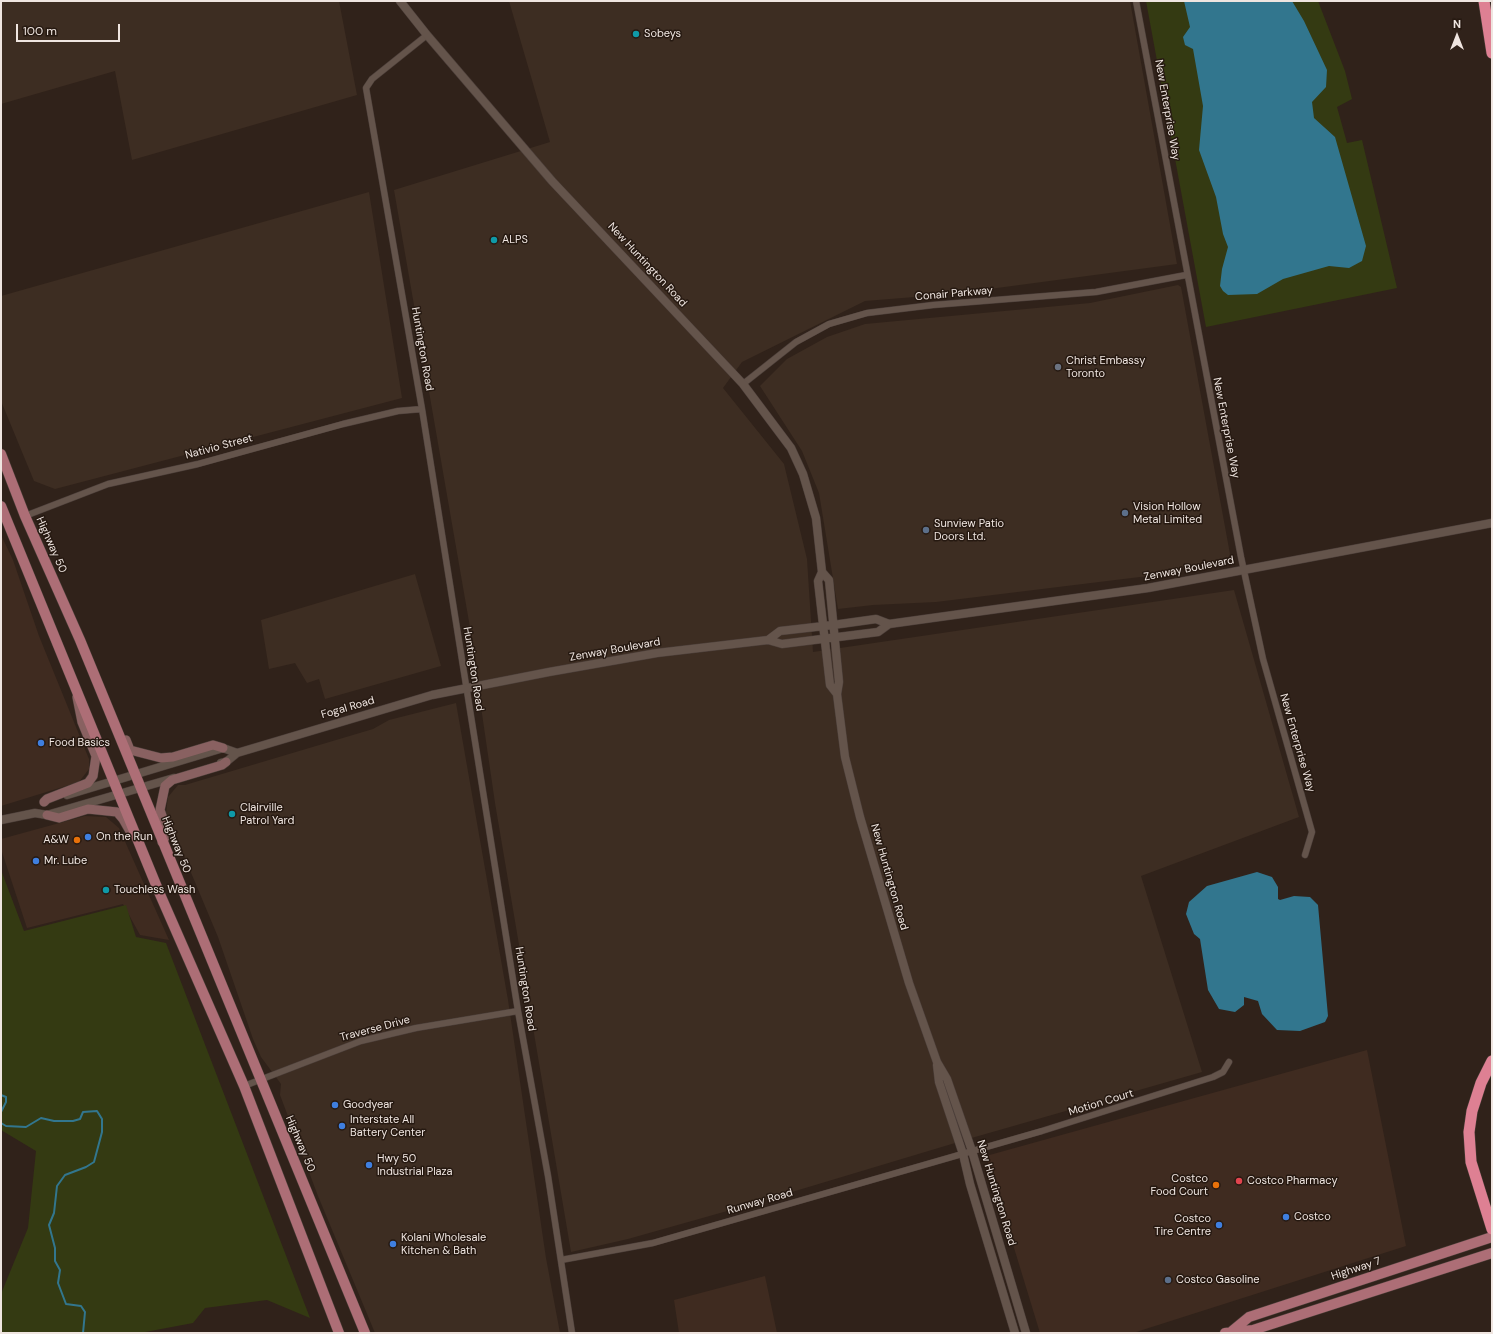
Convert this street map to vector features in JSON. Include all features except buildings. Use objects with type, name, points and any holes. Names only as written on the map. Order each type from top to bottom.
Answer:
[{"type":"highway","points":[[1484,1],[1492,53]]},
{"type":"highway","points":[[1492,1061],[1476,1097],[1469,1132],[1471,1162],[1492,1229]]},
{"type":"main road","name":"Highway 50","points":[[1,454],[25,516],[80,640],[139,788],[209,950],[260,1080],[365,1333]]},
{"type":"main road","points":[[1,506],[140,847],[244,1086],[339,1333]]},
{"type":"main road","points":[[44,802],[47,799],[88,783],[93,776],[96,756],[82,722],[77,694]]},
{"type":"main road","points":[[107,709],[115,713],[130,750],[152,757],[166,758],[213,746],[222,748]]},
{"type":"main road","points":[[162,842],[168,833],[160,810],[165,786],[172,780],[222,765],[226,762]]},
{"type":"main road","points":[[47,815],[59,818],[88,809],[117,812],[140,847]]},
{"type":"main road","name":"Highway 7","points":[[1229,1332],[1249,1317],[1492,1237]]},
{"type":"main road","name":"Highway 7","points":[[1229,1332],[1253,1330],[1492,1253]]},
{"type":"street","name":"New Huntington Road","points":[[400,1],[427,35],[552,181],[743,384],[790,448],[802,471],[816,518],[822,572],[818,581],[830,685],[837,694]]},
{"type":"street","name":"New Enterprise Way","points":[[1136,1],[1186,275],[1244,570],[1263,659],[1312,832],[1305,854]]},
{"type":"street","name":"Huntington Road","points":[[427,35],[372,79],[366,88],[422,409],[518,1011],[548,1176],[572,1333]]},
{"type":"street","name":"Conair Parkway","points":[[743,384],[796,342],[829,324],[867,313],[933,305],[1096,292],[1186,275]]},
{"type":"street","name":"Nativio Street","points":[[25,516],[108,484],[198,464],[343,424],[398,411],[422,409]]},
{"type":"street","name":"Zenway Boulevard","points":[[768,640],[780,632],[876,620],[889,624],[1148,588],[1492,523]]},
{"type":"street","name":"New Huntington Road","points":[[822,572],[829,580],[839,682],[837,694],[845,757],[860,816],[909,983],[937,1062],[947,1079],[972,1151],[1026,1333]]},
{"type":"street","name":"Zenway Boulevard","points":[[466,688],[657,653],[768,640],[782,644],[878,632],[889,624]]},
{"type":"street","name":"Fogal Road","points":[[1,820],[35,813],[47,815],[226,762],[237,753],[432,695],[466,688]]},
{"type":"street","points":[[35,813],[44,802],[222,748],[237,753]]},
{"type":"street","name":"Traverse Drive","points":[[244,1086],[367,1040],[416,1028],[518,1011]]},
{"type":"street","name":"New Huntington Road","points":[[937,1062],[939,1082],[963,1154],[970,1184],[1015,1333]]},
{"type":"street","name":"Motion Court","points":[[963,1154],[1161,1095],[1223,1072],[1229,1062]]},
{"type":"street","name":"Runway Road","points":[[561,1260],[653,1243],[963,1154]]},
{"type":"shaded area","points":[[1,1],[339,1],[357,95],[132,160],[115,71],[1,104]]},
{"type":"shaded area","points":[[509,1],[1130,1],[1177,264],[952,294],[865,301],[742,362],[723,388],[784,464],[807,559],[813,652],[1234,590],[1299,817],[1141,876],[1202,1072],[975,1137],[752,1204],[628,1239],[571,1252],[495,803],[476,662],[394,190],[550,142]]},
{"type":"shaded area","points":[[369,192],[402,398],[55,489],[34,481],[1,401],[1,296]]},
{"type":"shaded area","points":[[1178,285],[1181,287],[1230,554],[1228,559],[1148,576],[936,602],[873,605],[838,609],[819,493],[802,451],[760,386],[787,359],[827,337],[865,324],[1090,303]]},
{"type":"shaded area","points":[[1,535],[13,560],[39,636],[89,759],[89,769],[79,782],[1,806]]},
{"type":"shaded area","points":[[415,574],[441,666],[325,699],[319,679],[307,683],[295,663],[269,669],[261,620]]},
{"type":"shaded area","points":[[456,703],[508,1000],[546,1258],[560,1333],[375,1333],[318,1196],[280,1095],[281,1084],[261,1057],[253,1039],[218,937],[166,813],[168,797],[178,785],[185,785],[373,729],[389,720]]},
{"type":"shaded area","points":[[85,816],[106,817],[119,828],[169,940],[140,935],[123,904],[27,928],[1,849],[1,839]]},
{"type":"shaded area","points":[[1367,1050],[1406,1246],[1133,1333],[1040,1333],[986,1156]]},
{"type":"shaded area","points":[[765,1276],[777,1333],[679,1333],[674,1300]]},
{"type":"green space","points":[[1146,1],[1318,1],[1345,71],[1352,99],[1337,107],[1347,143],[1362,140],[1397,288],[1206,327]]},
{"type":"green space","points":[[1,870],[24,931],[126,905],[136,937],[166,943],[310,1318],[267,1300],[205,1308],[193,1323],[140,1333],[1,1333],[1,1294],[28,1228],[36,1151],[1,1130]]},
{"type":"water","points":[[1184,1],[1292,1],[1304,21],[1327,70],[1326,87],[1312,102],[1314,118],[1335,137],[1366,246],[1362,261],[1349,268],[1329,266],[1283,279],[1257,294],[1228,295],[1223,291],[1220,286],[1222,269],[1228,247],[1223,234],[1216,197],[1199,150],[1203,106],[1193,49],[1185,45],[1183,37],[1190,27]]},
{"type":"water","points":[[1257,872],[1272,877],[1278,887],[1278,899],[1280,900],[1294,896],[1310,897],[1318,905],[1328,1016],[1325,1022],[1300,1031],[1277,1030],[1262,1014],[1258,1001],[1244,997],[1244,1005],[1235,1012],[1219,1009],[1208,990],[1200,939],[1194,934],[1186,914],[1189,902],[1207,886]]},
{"type":"waterway","points":[[1,1095],[6,1097],[6,1102],[1,1112]]},
{"type":"waterway","points":[[1,1123],[6,1126],[26,1127],[41,1118],[54,1121],[73,1121],[80,1119],[83,1112],[97,1111],[102,1119],[102,1132],[94,1162],[86,1167],[65,1175],[57,1186],[54,1213],[49,1225],[55,1248],[55,1261],[60,1270],[58,1283],[66,1304],[81,1306],[85,1312],[83,1333]]},
{"type":"place","name":"Sobeys","points":[[636,34]]},
{"type":"place","name":"ALPS","points":[[494,240]]},
{"type":"place","name":"Christ Embassy Toronto","points":[[1058,367]]},
{"type":"place","name":"Vision Hollow Metal Limited","points":[[1125,513]]},
{"type":"place","name":"Sunview Patio Doors Ltd.","points":[[926,530]]},
{"type":"place","name":"Food Basics","points":[[41,743]]},
{"type":"place","name":"Clairville Patrol Yard","points":[[232,814]]},
{"type":"place","name":"On the Run","points":[[88,837]]},
{"type":"place","name":"A&W","points":[[77,840]]},
{"type":"place","name":"Mr. Lube","points":[[36,861]]},
{"type":"place","name":"Touchless Wash","points":[[106,890]]},
{"type":"place","name":"Goodyear","points":[[335,1105]]},
{"type":"place","name":"Interstate All Battery Center","points":[[342,1126]]},
{"type":"place","name":"Hwy 50 Industrial Plaza","points":[[369,1165]]},
{"type":"place","name":"Costco Pharmacy","points":[[1239,1181]]},
{"type":"place","name":"Costco Food Court","points":[[1216,1185]]},
{"type":"place","name":"Costco","points":[[1286,1217]]},
{"type":"place","name":"Costco Tire Centre","points":[[1219,1225]]},
{"type":"place","name":"Kolani Wholesale Kitchen & Bath","points":[[393,1244]]},
{"type":"place","name":"Costco Gasoline","points":[[1168,1280]]}]
